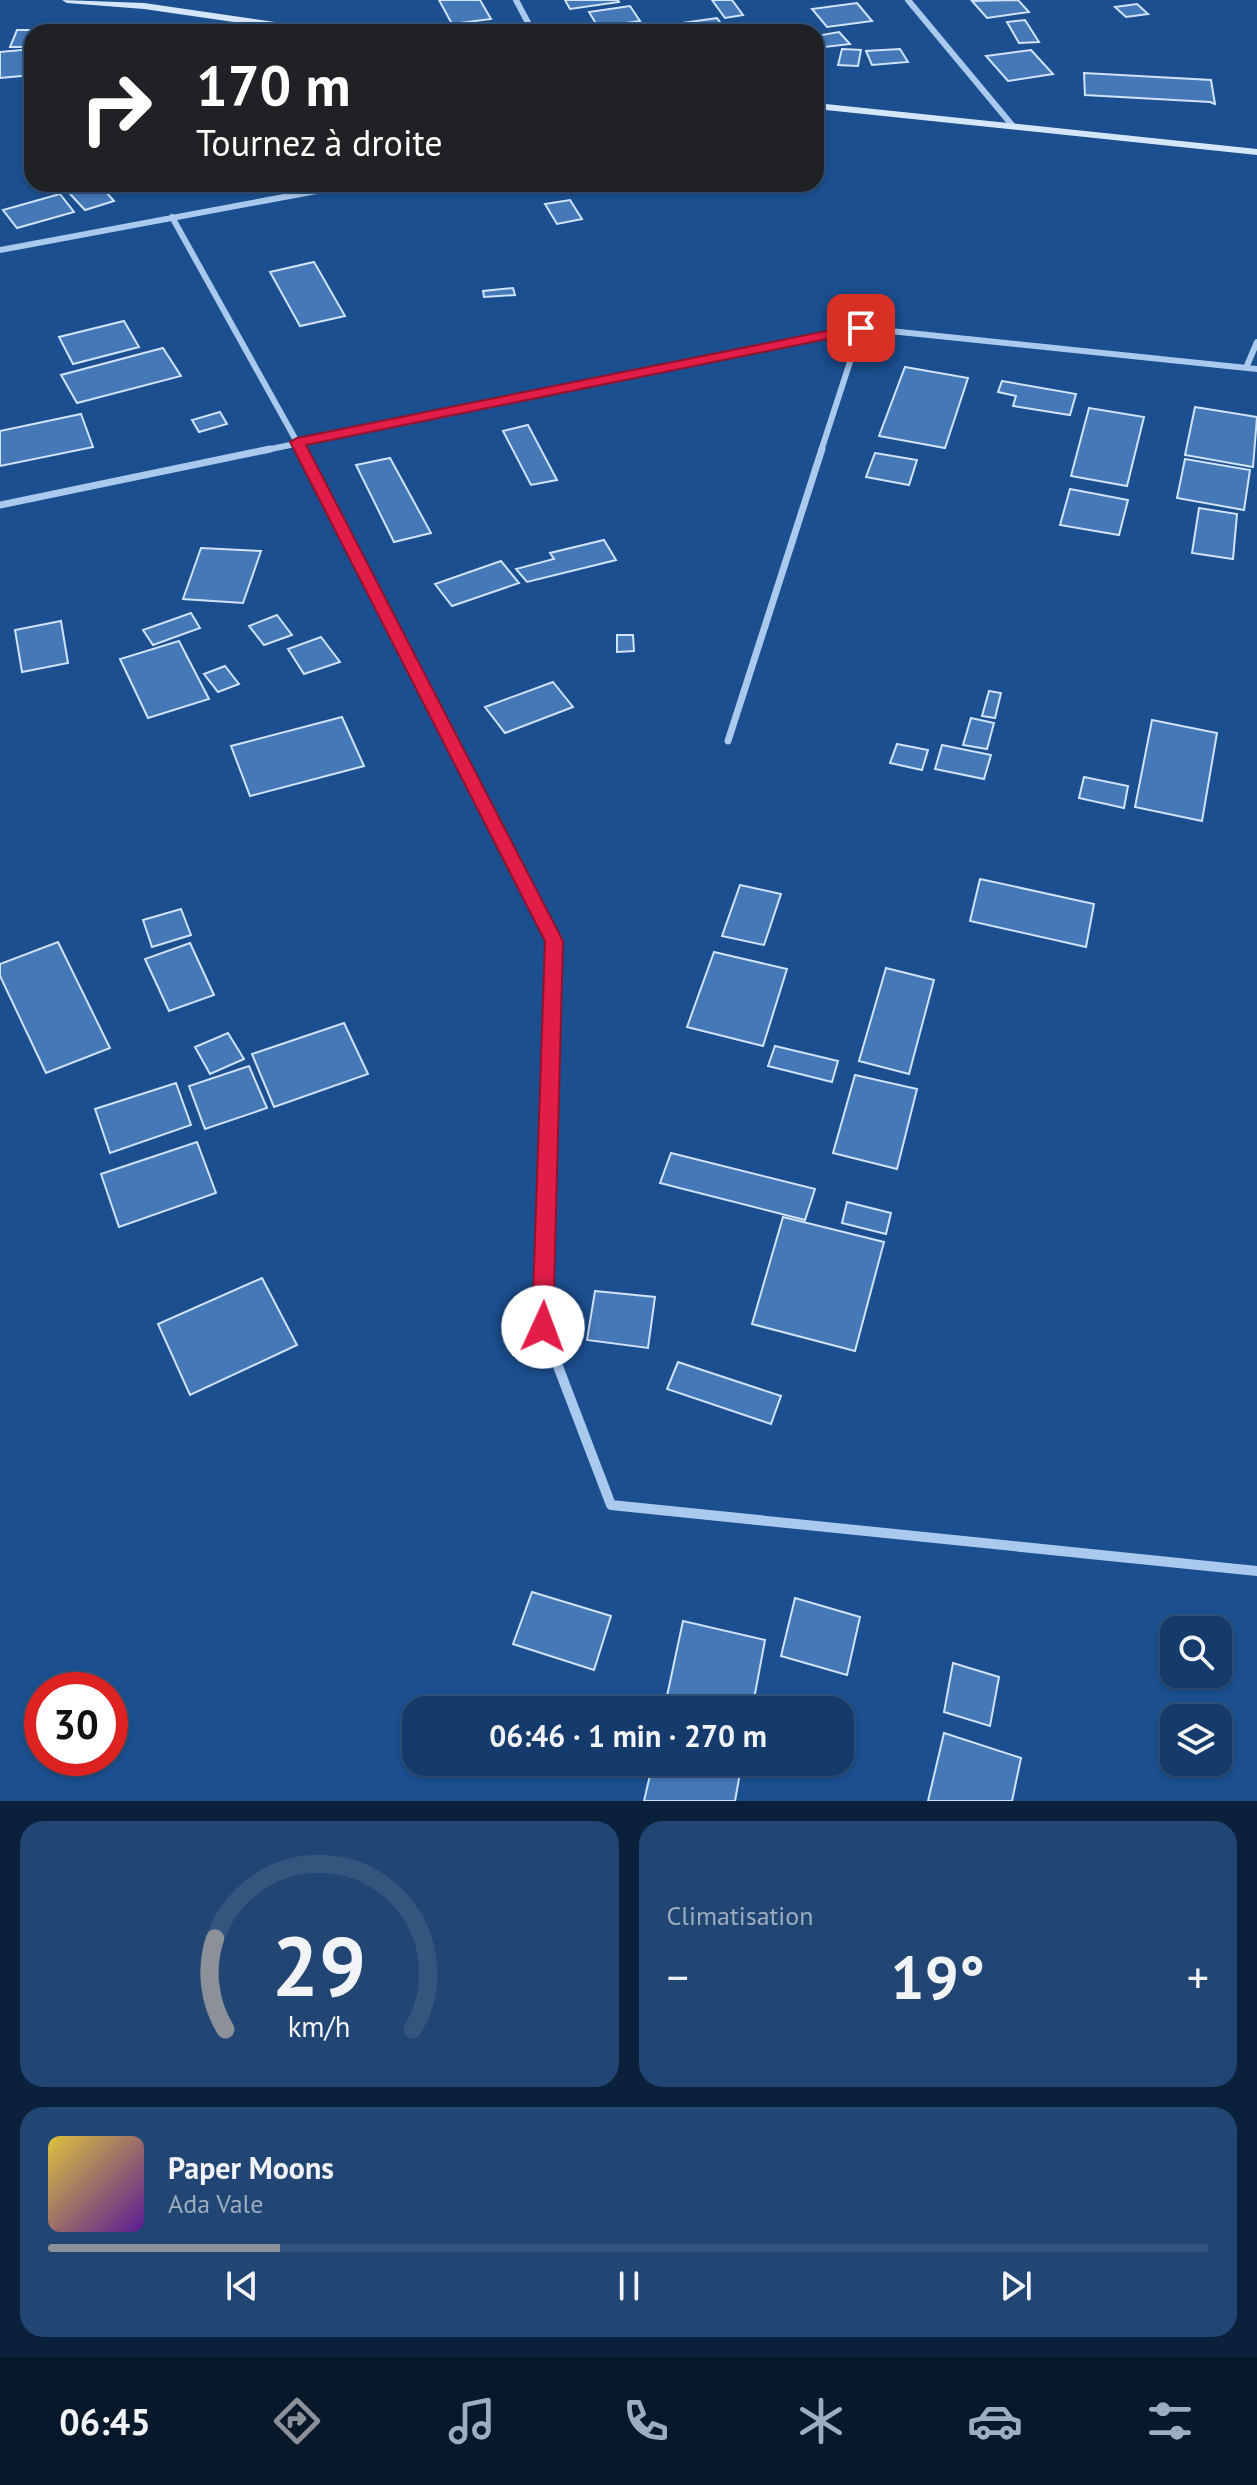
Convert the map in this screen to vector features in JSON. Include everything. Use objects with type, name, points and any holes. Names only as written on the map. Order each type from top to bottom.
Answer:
[{"type":"street","points":[[67,0],[143,3],[274,24]]},
{"type":"street","points":[[516,0],[529,24]]},
{"type":"street","points":[[908,0],[1012,125]]},
{"type":"street","points":[[824,107],[1257,152]]},
{"type":"street","points":[[0,250],[310,192]]},
{"type":"street","points":[[172,217],[297,442],[554,941],[543,1327],[611,1505],[1257,1571]]},
{"type":"street","points":[[728,741],[861,328]]},
{"type":"street","points":[[0,505],[861,328],[1257,369]]},
{"type":"street","points":[[1246,368],[1257,342]]},
{"type":"building","points":[[439,0],[480,0],[491,19],[452,24]]},
{"type":"building","points":[[565,0],[618,0],[619,2],[570,9]]},
{"type":"building","points":[[712,0],[732,0],[743,15],[725,18]]},
{"type":"building","points":[[1018,0],[1029,12],[987,18],[972,1]]},
{"type":"building","points":[[857,3],[872,21],[827,27],[812,9]]},
{"type":"building","points":[[1137,4],[1148,14],[1126,17],[1115,7]]},
{"type":"building","points":[[630,6],[640,21],[596,24],[589,12]]},
{"type":"building","points":[[717,18],[721,24],[675,24]]},
{"type":"building","points":[[1025,20],[1039,42],[1019,43],[1007,22]]},
{"type":"building","points":[[17,30],[24,30],[24,47],[10,47]]},
{"type":"building","points":[[839,32],[850,44],[824,47],[824,35]]},
{"type":"building","points":[[842,49],[861,50],[858,66],[838,65]]},
{"type":"building","points":[[900,49],[908,62],[872,65],[866,51]]},
{"type":"building","points":[[24,50],[24,76],[0,78],[0,52]]},
{"type":"building","points":[[1031,50],[1053,74],[1008,81],[986,56]]},
{"type":"building","points":[[1084,73],[1211,80],[1215,104],[1085,95]]},
{"type":"building","points":[[106,192],[114,201],[85,210],[70,194]]},
{"type":"building","points":[[60,194],[74,212],[17,228],[3,210]]},
{"type":"building","points":[[570,200],[582,219],[557,224],[545,204]]},
{"type":"building","points":[[314,262],[345,316],[300,326],[270,272]]},
{"type":"building","points":[[513,288],[515,295],[484,297],[483,291]]},
{"type":"building","points":[[124,321],[139,347],[73,364],[59,337]]},
{"type":"building","points":[[163,348],[181,376],[77,403],[61,375]]},
{"type":"building","points":[[905,367],[968,378],[945,448],[879,436]]},
{"type":"building","points":[[1002,381],[1076,394],[1070,415],[1013,406],[1016,396],[998,392]]},
{"type":"building","points":[[1195,407],[1257,417],[1253,467],[1185,455]]},
{"type":"building","points":[[1089,408],[1144,417],[1127,486],[1071,476]]},
{"type":"building","points":[[220,412],[227,424],[199,432],[192,420]]},
{"type":"building","points":[[81,414],[93,447],[0,466],[0,431]]},
{"type":"building","points":[[528,425],[557,480],[531,485],[503,431]]},
{"type":"building","points":[[875,453],[917,460],[909,485],[866,477]]},
{"type":"building","points":[[390,458],[431,533],[394,542],[356,465]]},
{"type":"building","points":[[1185,459],[1250,470],[1244,510],[1177,498]]},
{"type":"building","points":[[1070,489],[1128,500],[1119,535],[1060,525]]},
{"type":"building","points":[[1199,508],[1237,514],[1233,559],[1192,553]]},
{"type":"building","points":[[604,540],[616,560],[527,582],[516,569],[554,559],[550,553]]},
{"type":"building","points":[[201,548],[261,551],[243,603],[183,599]]},
{"type":"building","points":[[501,561],[519,583],[452,606],[435,584]]},
{"type":"building","points":[[191,613],[200,628],[153,645],[143,630]]},
{"type":"building","points":[[277,615],[292,635],[264,645],[249,626]]},
{"type":"building","points":[[61,621],[68,663],[22,672],[15,630]]},
{"type":"building","points":[[617,635],[633,635],[634,651],[617,652]]},
{"type":"building","points":[[321,637],[340,662],[304,674],[288,649]]},
{"type":"building","points":[[179,641],[209,699],[148,718],[120,659]]},
{"type":"building","points":[[225,666],[239,684],[218,692],[204,674]]},
{"type":"building","points":[[553,682],[573,707],[505,733],[485,707]]},
{"type":"building","points":[[989,691],[1001,693],[995,718],[982,716]]},
{"type":"building","points":[[342,717],[364,766],[250,796],[231,746]]},
{"type":"building","points":[[971,718],[994,723],[987,749],[963,745]]},
{"type":"building","points":[[1152,720],[1217,733],[1202,821],[1135,807]]},
{"type":"building","points":[[897,744],[928,750],[922,770],[890,763]]},
{"type":"building","points":[[942,745],[991,755],[984,779],[935,769]]},
{"type":"building","points":[[1084,777],[1128,786],[1124,808],[1079,798]]},
{"type":"building","points":[[980,879],[1094,904],[1086,947],[970,921]]},
{"type":"building","points":[[740,885],[781,894],[764,945],[722,936]]},
{"type":"building","points":[[181,909],[191,935],[152,947],[143,920]]},
{"type":"building","points":[[58,942],[110,1048],[46,1073],[0,976],[0,964]]},
{"type":"building","points":[[190,943],[214,995],[169,1011],[145,959]]},
{"type":"building","points":[[714,952],[787,969],[763,1046],[687,1027]]},
{"type":"building","points":[[886,968],[934,980],[909,1074],[859,1061]]},
{"type":"building","points":[[344,1023],[368,1074],[274,1107],[252,1054]]},
{"type":"building","points":[[228,1033],[244,1059],[210,1074],[195,1047]]},
{"type":"building","points":[[775,1046],[838,1061],[832,1082],[768,1066]]},
{"type":"building","points":[[249,1066],[267,1108],[205,1129],[189,1086]]},
{"type":"building","points":[[855,1075],[917,1089],[897,1169],[833,1153]]},
{"type":"building","points":[[176,1083],[191,1125],[110,1153],[95,1109]]},
{"type":"building","points":[[197,1142],[216,1193],[119,1227],[101,1174]]},
{"type":"building","points":[[671,1153],[815,1189],[805,1220],[660,1183]]},
{"type":"building","points":[[847,1202],[891,1213],[886,1234],[842,1223]]},
{"type":"building","points":[[783,1217],[884,1242],[855,1351],[752,1324]]},
{"type":"building","points":[[262,1278],[297,1345],[190,1395],[158,1324]]},
{"type":"building","points":[[595,1291],[655,1297],[648,1348],[587,1340]]},
{"type":"building","points":[[678,1362],[781,1396],[771,1424],[667,1389]]},
{"type":"building","points":[[532,1592],[611,1616],[594,1670],[513,1644]]},
{"type":"building","points":[[795,1598],[860,1617],[847,1675],[781,1656]]},
{"type":"building","points":[[683,1621],[765,1640],[755,1696],[667,1696]]},
{"type":"building","points":[[953,1663],[999,1677],[990,1726],[944,1712]]},
{"type":"building","points":[[944,1733],[1021,1758],[1012,1801],[928,1801]]},
{"type":"building","points":[[650,1776],[739,1776],[735,1801],[644,1801]]},
{"type":"route","points":[[543,1327],[554,941],[297,442],[861,328]]}]
